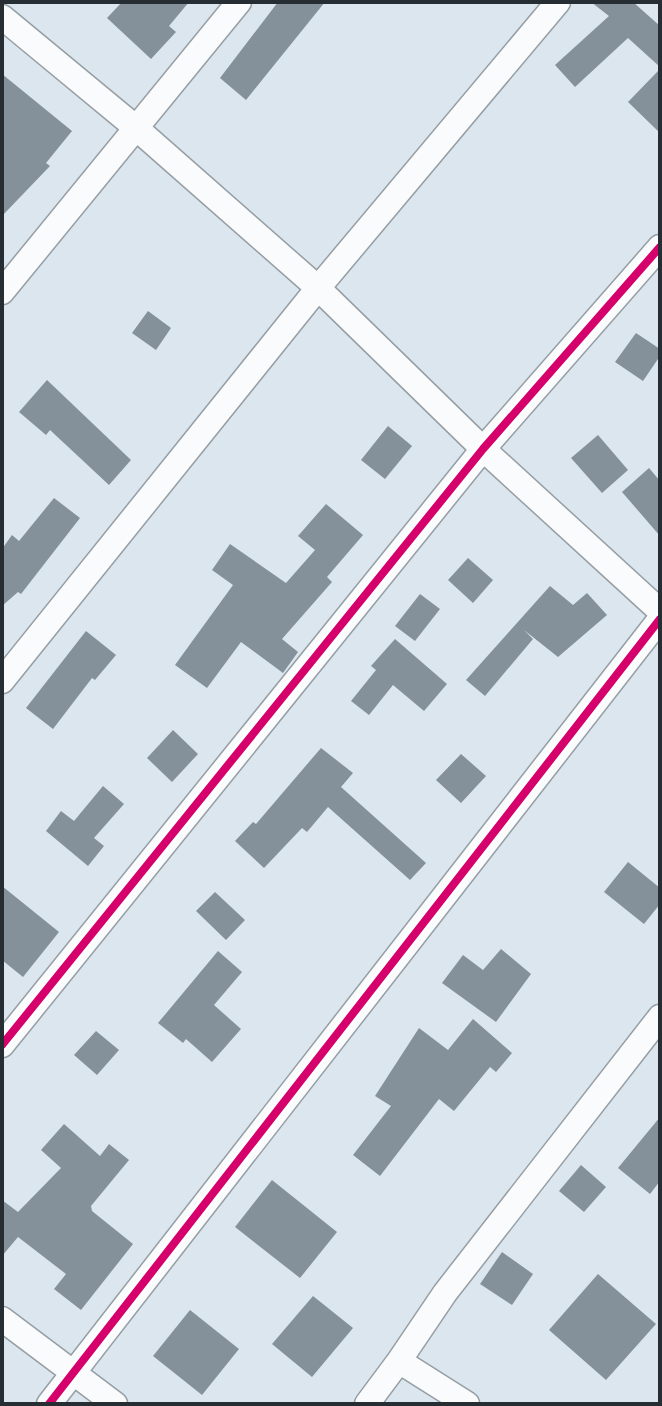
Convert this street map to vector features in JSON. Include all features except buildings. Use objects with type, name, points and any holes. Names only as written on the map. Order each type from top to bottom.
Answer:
[{"type":"street","points":[[2,292],[239,2]]},
{"type":"street","points":[[2,681],[318,288],[558,2]]},
{"type":"street","points":[[2,17],[135,127],[318,288],[483,449],[660,611]]},
{"type":"street","points":[[2,1045],[483,449],[660,247]]},
{"type":"street","points":[[49,1404],[660,619]]},
{"type":"street","points":[[367,1404],[445,1293],[660,1017]]},
{"type":"street","points":[[2,1319],[71,1375],[115,1404]]},
{"type":"street","points":[[399,1361],[467,1404]]},
{"type":"cycle path","points":[[2,1045],[483,449],[660,247]]},
{"type":"cycle path","points":[[49,1404],[660,619]]}]
